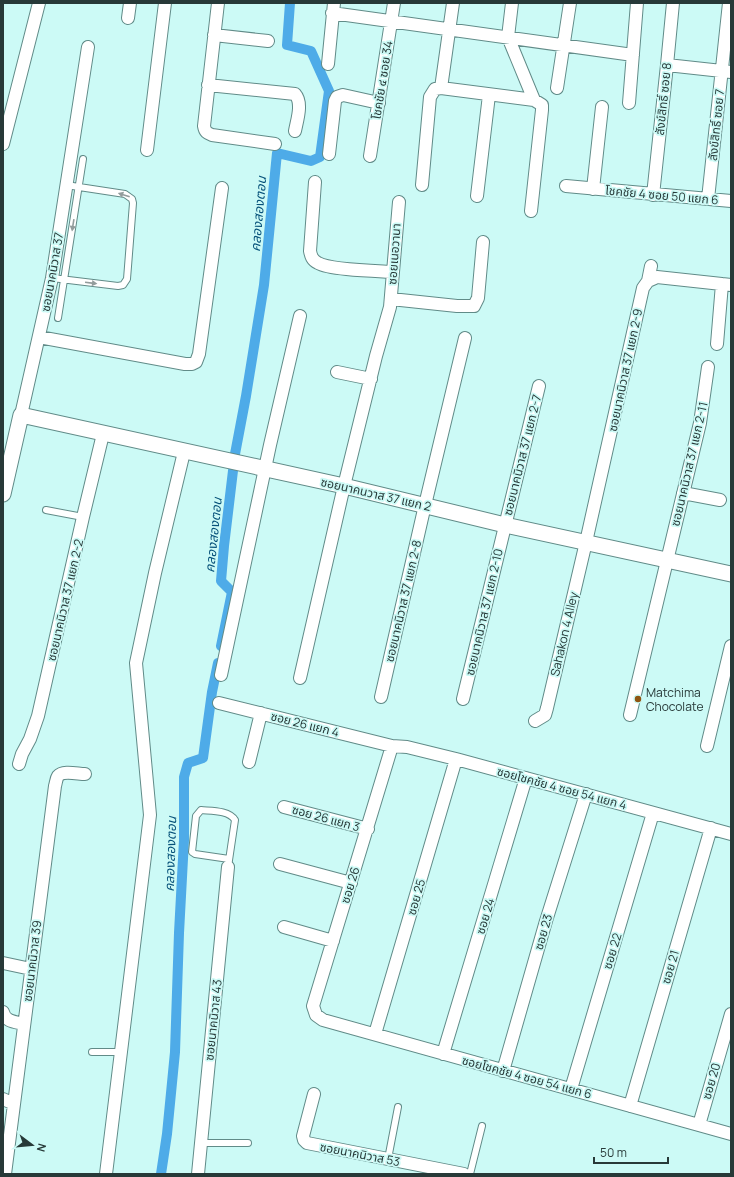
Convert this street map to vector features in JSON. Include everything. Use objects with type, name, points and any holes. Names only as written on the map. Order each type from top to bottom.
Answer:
[{"type":"street","points":[[3,144],[39,3]]},
{"type":"street","points":[[128,18],[130,3]]},
{"type":"street","points":[[147,150],[164,3]]},
{"type":"street","points":[[218,3],[204,126],[206,133],[275,144]]},
{"type":"street","name":"โชคชัย ๔ ซอย 34","points":[[370,156],[394,3]]},
{"type":"street","points":[[441,88],[453,3]]},
{"type":"street","points":[[512,3],[508,37],[534,100]]},
{"type":"street","points":[[558,88],[570,3]]},
{"type":"street","points":[[629,104],[638,3]]},
{"type":"street","name":"สังข์สิทธิ์ ซอย 8","points":[[653,195],[673,3]]},
{"type":"street","name":"สังข์สิทธิ์ ซอย 7","points":[[708,199],[726,71],[728,3]]},
{"type":"street","points":[[328,64],[333,8],[391,22],[633,55]]},
{"type":"street","points":[[214,35],[268,41]]},
{"type":"street","name":"ซอยนาคนิวาส 37","points":[[3,494],[40,336],[58,278],[66,185],[88,47]]},
{"type":"street","points":[[667,65],[726,71]]},
{"type":"street","points":[[208,85],[295,94],[299,98],[300,104],[295,130]]},
{"type":"street","points":[[422,185],[430,97],[435,89],[441,88],[534,100],[542,105],[542,110],[531,211]]},
{"type":"street","points":[[329,154],[335,101],[337,97],[343,95],[378,103]]},
{"type":"street","points":[[477,196],[489,95]]},
{"type":"street","name":"โชคชัย 4 ซอย 50 แยก 6","points":[[593,189],[602,107]]},
{"type":"street","points":[[315,182],[310,251],[314,261],[319,264],[335,267],[393,272]]},
{"type":"street","name":"โชคชัย 4 ซอย 50 แยก 6","points":[[566,186],[731,201]]},
{"type":"street","points":[[40,336],[185,364],[192,364],[196,362],[199,354],[222,188]]},
{"type":"street","name":"ซอยเนอวานา","points":[[300,678],[344,486],[391,303],[399,202]]},
{"type":"street","points":[[391,303],[474,306],[478,298],[483,242]]},
{"type":"street","points":[[648,281],[651,266]]},
{"type":"street","points":[[648,281],[657,277],[727,285],[717,344]]},
{"type":"street","name":"ซอยนาคนิวาส 37 แยก 2-9","points":[[586,542],[643,288],[648,281]]},
{"type":"street","points":[[221,675],[265,469],[300,316]]},
{"type":"street","name":"ซอยนาคนิวาส 37 แยก 2-8","points":[[381,697],[424,505],[465,338]]},
{"type":"street","name":"ซอยนาคนิวาส 37 แยก 2-11","points":[[667,560],[700,423],[708,367]]},
{"type":"street","points":[[337,372],[371,379]]},
{"type":"street","name":"ซอยนาคนิวาส 37 แยก 2-7","points":[[505,525],[539,386]]},
{"type":"street","name":"ซอยนาคนวาส 37 แยก 2","points":[[21,415],[344,486],[505,525],[731,574]]},
{"type":"street","name":"ซอยนาคนิวาส 37 แยก 2-2","points":[[19,764],[38,716],[103,434]]},
{"type":"street","points":[[106,1174],[150,815],[136,663],[153,580],[184,452]]},
{"type":"street","points":[[683,493],[720,500]]},
{"type":"street","name":"ซอยนาคนิวาส 37 แยก 2-10","points":[[463,699],[505,525]]},
{"type":"street","name":"Sahakon 4 Alley","points":[[535,721],[545,715],[547,708],[586,542]]},
{"type":"street","points":[[630,715],[667,560]]},
{"type":"street","points":[[707,746],[731,646]]},
{"type":"street","name":"ซอย 26 แยก 4","points":[[219,703],[392,746]]},
{"type":"street","points":[[249,762],[261,713]]},
{"type":"street","name":"ซอยโชคชัย 4 ซอย 54 แยก 4","points":[[392,746],[406,747],[456,759],[731,834]]},
{"type":"street","name":"ซอย 26","points":[[323,1020],[316,1015],[313,1006],[392,746]]},
{"type":"street","name":"ซอย 25","points":[[375,1034],[456,759]]},
{"type":"street","name":"ซอยนาคนิวาส 39","points":[[5,1174],[9,1101],[24,1024],[57,777],[64,773],[85,774]]},
{"type":"street","name":"ซอย 24","points":[[443,1054],[526,778]]},
{"type":"street","name":"ซอย 23","points":[[503,1071],[546,921],[586,794]]},
{"type":"street","name":"ซอย 26 แยก 3","points":[[284,807],[368,829]]},
{"type":"street","name":"ซอย 22","points":[[570,1089],[654,813]]},
{"type":"street","name":"ซอย 21","points":[[630,1106],[711,828]]},
{"type":"street","name":"ซอยนาคนิวาส 43","points":[[198,1174],[229,863]]},
{"type":"street","points":[[280,864],[351,883]]},
{"type":"street","points":[[284,927],[333,941]]},
{"type":"street","points":[[3,963],[32,969]]},
{"type":"street","points":[[3,1012],[7,1019],[24,1024]]},
{"type":"street","name":"ซอย 20","points":[[699,1125],[731,1014]]},
{"type":"street","name":"ซอยโชคชัย 4 ซอย 54 แยก 6","points":[[323,1020],[731,1134]]},
{"type":"street","name":"ซอยนาคนิวาส 53","points":[[314,1094],[303,1136],[304,1140],[308,1143],[464,1174]]},
{"type":"lane","points":[[58,318],[58,278],[79,186],[83,159]]},
{"type":"lane","points":[[58,278],[118,286],[123,285],[127,280],[133,203],[132,198],[125,194],[66,185]]},
{"type":"lane","points":[[46,510],[83,517]]},
{"type":"lane","points":[[201,810],[233,816],[235,820],[229,863],[192,852],[196,816],[201,810]]},
{"type":"lane","points":[[92,1052],[121,1052]]},
{"type":"lane","points":[[388,1159],[398,1107]]},
{"type":"lane","points":[[470,1174],[482,1126]]},
{"type":"lane","points":[[202,1143],[248,1143]]},
{"type":"waterway","name":"คลองสองตอน","points":[[221,646],[232,592],[221,581],[224,546],[235,454],[264,285],[277,153],[311,161],[320,157],[329,91],[311,51],[287,45],[290,3]]},
{"type":"waterway","name":"คลองสองตอน","points":[[161,1174],[167,1134],[175,1052],[184,840],[184,777],[188,763],[203,758],[212,692],[218,663]]},
{"type":"place","name":"Matchima Chocolate","points":[[638,699]]}]
